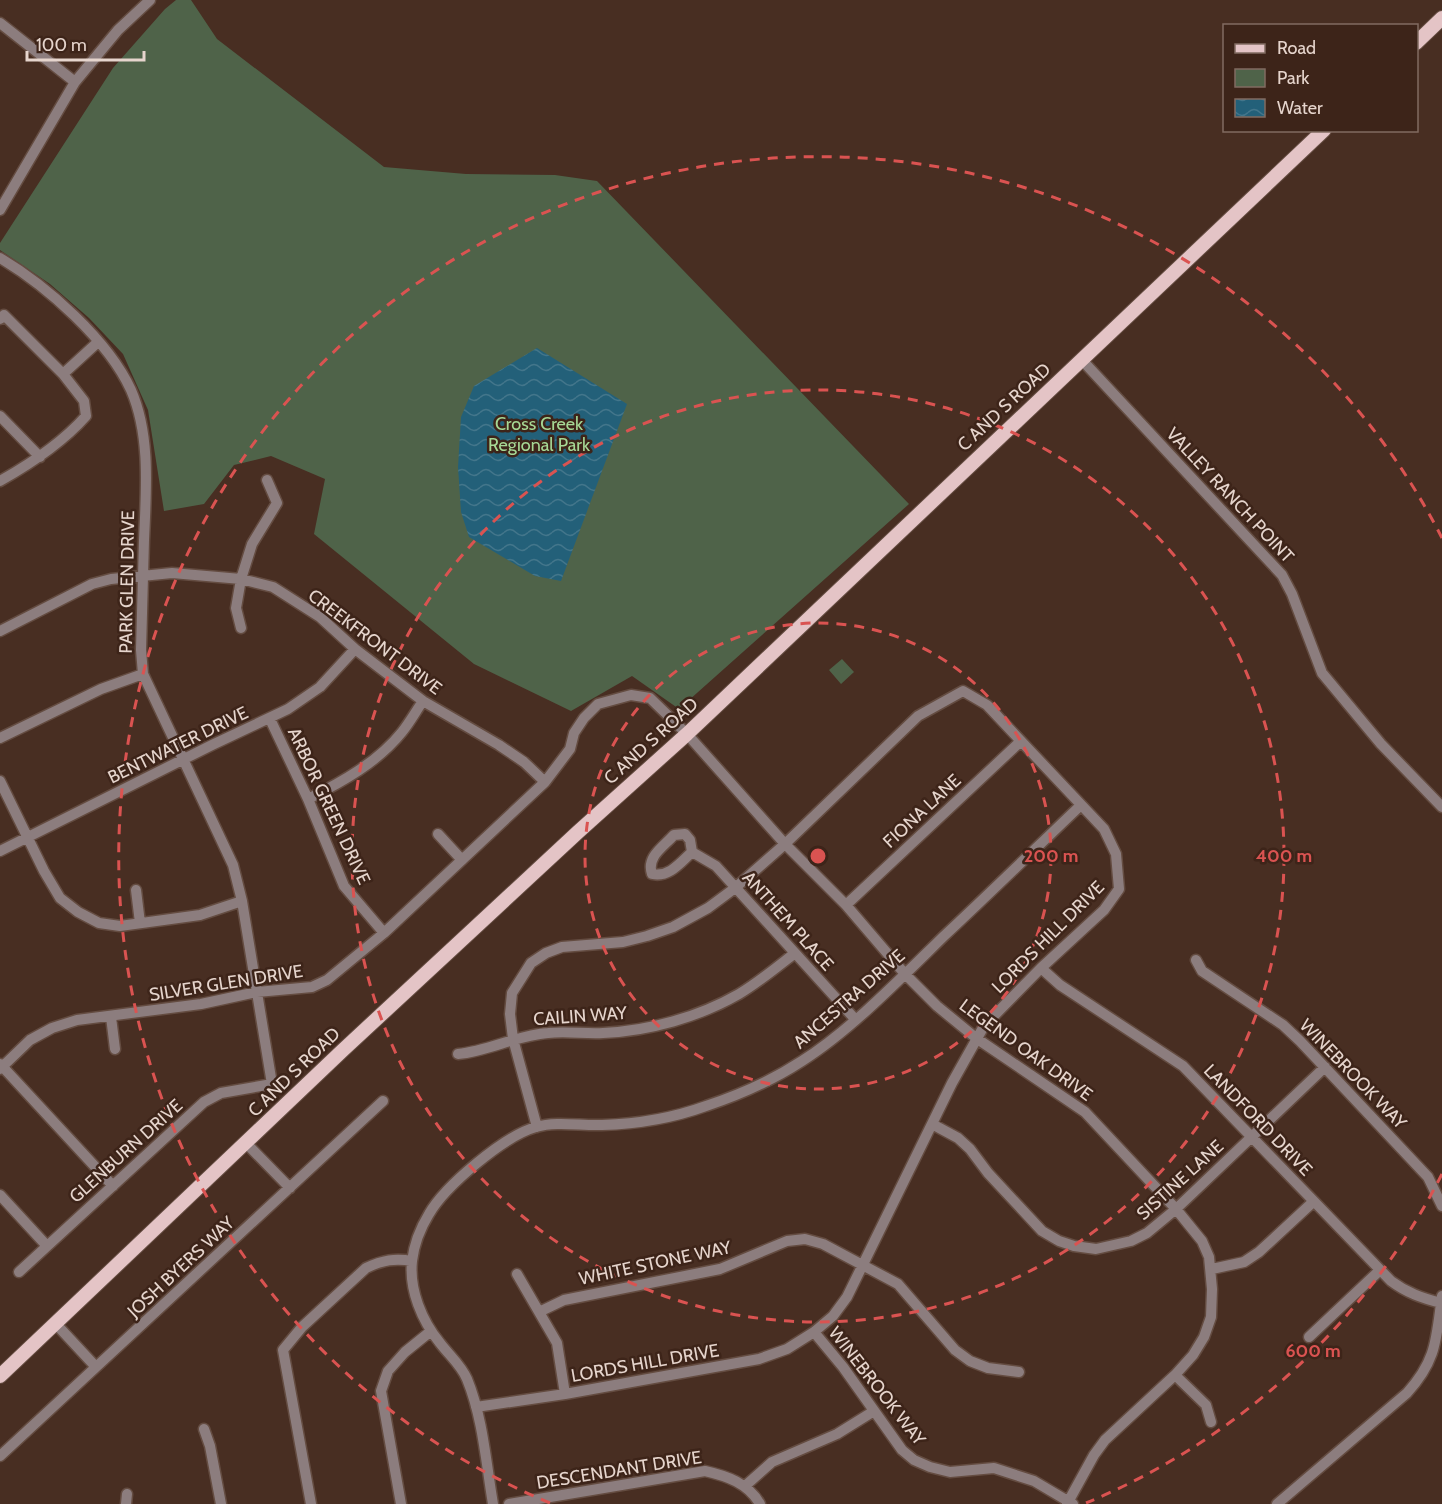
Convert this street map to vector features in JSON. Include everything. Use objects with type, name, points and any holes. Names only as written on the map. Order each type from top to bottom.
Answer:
[{"type":"main road","points":[[1418,41],[1442,18]]},
{"type":"main road","name":"C AND S ROAD","points":[[0,1376],[343,1050],[687,734],[1322,132]]},
{"type":"street","points":[[0,210],[75,82],[118,30],[150,0]]},
{"type":"street","points":[[0,23],[75,82]]},
{"type":"street","name":"PARK GLEN DRIVE","points":[[0,258],[51,294],[98,342],[118,368],[131,391],[142,428],[146,468],[141,650],[143,674],[233,865],[242,901],[272,1084]]},
{"type":"street","points":[[0,319],[4,315],[63,374],[84,401],[86,416],[68,436],[40,457],[0,481]]},
{"type":"street","points":[[63,374],[98,342]]},
{"type":"street","name":"VALLEY RANCH POINT","points":[[1082,359],[1282,575],[1292,594],[1322,673],[1381,744],[1442,807]]},
{"type":"street","points":[[0,416],[40,457]]},
{"type":"street","points":[[241,628],[236,608],[241,579],[252,544],[277,504],[267,480]]},
{"type":"street","name":"CREEKFRONT DRIVE","points":[[0,631],[92,584],[111,579],[172,573],[241,579],[273,587],[320,617],[355,649],[423,701],[499,745],[524,762],[544,782]]},
{"type":"street","name":"BENTWATER DRIVE","points":[[0,851],[270,719],[302,701],[320,687],[355,649]]},
{"type":"street","points":[[0,738],[101,689],[143,674]]},
{"type":"street","name":"LORDS HILL DRIVE","points":[[785,843],[918,716],[963,691],[987,705],[1104,829],[1116,854],[1119,889],[1104,909],[999,1008],[976,1038],[865,1259]]},
{"type":"street","name":"SILVER GLEN DRIVE","points":[[1,1066],[30,1040],[52,1028],[77,1020],[201,1004],[257,992],[312,987],[327,980],[384,933],[544,782],[570,749],[574,733],[584,718],[598,704],[631,695],[650,698],[687,734]]},
{"type":"street","points":[[308,800],[345,780],[381,753],[401,733],[423,701]]},
{"type":"street","name":"ARBOR GREEN DRIVE","points":[[270,719],[308,800],[344,886],[384,933]]},
{"type":"street","name":"LEGEND OAK DRIVE","points":[[687,734],[785,843],[846,905],[905,974],[976,1038],[1085,1112],[1176,1209],[1202,1241],[1212,1269],[1211,1317],[1204,1336],[1193,1355],[1175,1375],[1105,1440],[1094,1455],[1069,1503]]},
{"type":"street","name":"FIONA LANE","points":[[846,905],[1021,741]]},
{"type":"street","points":[[0,781],[44,871],[60,898],[78,912],[99,923],[120,926],[200,915],[242,901]]},
{"type":"street","name":"ANCESTRA DRIVE","points":[[493,1504],[476,1407],[466,1376],[430,1331],[413,1287],[412,1261],[423,1226],[443,1195],[489,1153],[507,1140],[537,1127],[646,1122],[705,1107],[743,1092],[802,1061],[855,1019],[905,974],[1081,805]]},
{"type":"street","points":[[438,834],[462,860]]},
{"type":"street","points":[[537,1127],[513,1039],[510,1014],[512,993],[531,963],[562,947],[623,942],[673,927],[708,908],[735,888],[785,843]]},
{"type":"street","name":"ANTHEM PLACE","points":[[692,852],[716,866],[855,1019]]},
{"type":"street","points":[[136,890],[140,923]]},
{"type":"street","name":"CAILIN WAY","points":[[458,1054],[476,1052],[513,1039],[548,1033],[604,1033],[676,1020],[712,1008],[739,994],[795,953]]},
{"type":"street","name":"WINEBROOK WAY","points":[[1196,960],[1202,970],[1283,1025],[1428,1177],[1442,1206]]},
{"type":"street","name":"LANDFORD DRIVE","points":[[1041,968],[1060,986],[1184,1066],[1379,1271],[1403,1290],[1420,1298],[1442,1299]]},
{"type":"street","points":[[111,1017],[114,1049]]},
{"type":"street","points":[[1,1066],[112,1186]]},
{"type":"street","name":"SISTINE LANE","points":[[932,1124],[958,1138],[1042,1231],[1059,1241],[1074,1246],[1096,1249],[1124,1243],[1147,1233],[1176,1209],[1325,1067]]},
{"type":"street","name":"GLENBURN DRIVE","points":[[19,1272],[204,1102],[221,1093],[272,1084]]},
{"type":"street","name":"JOSH BYERS WAY","points":[[0,1456],[383,1101]]},
{"type":"street","points":[[246,1143],[290,1188]]},
{"type":"street","points":[[0,1195],[47,1246]]},
{"type":"street","points":[[1212,1269],[1244,1262],[1259,1252],[1313,1202]]},
{"type":"street","name":"WHITE STONE WAY","points":[[539,1312],[564,1300],[720,1269],[767,1248],[787,1241],[805,1239],[865,1259],[898,1284],[955,1350],[963,1355],[988,1368],[1019,1372]]},
{"type":"street","points":[[311,1504],[283,1350],[302,1327],[366,1268],[395,1258],[412,1261]]},
{"type":"street","name":"WINEBROOK WAY","points":[[865,1259],[847,1297],[833,1316],[814,1332],[843,1367],[902,1450],[914,1460],[950,1472],[994,1468],[1034,1481],[1069,1503]]},
{"type":"street","points":[[1309,1337],[1379,1271]]},
{"type":"street","points":[[517,1274],[556,1343],[565,1394]]},
{"type":"street","points":[[1277,1504],[1407,1393],[1422,1377],[1431,1360],[1437,1339],[1442,1299]]},
{"type":"street","points":[[56,1324],[96,1368]]},
{"type":"street","points":[[401,1504],[381,1391],[388,1371],[405,1352],[430,1331]]},
{"type":"street","name":"LORDS HILL DRIVE","points":[[476,1407],[565,1394],[759,1359],[787,1349],[814,1332]]},
{"type":"street","points":[[1175,1375],[1206,1405],[1211,1422]]},
{"type":"street","points":[[745,1486],[772,1462],[837,1434],[874,1411]]},
{"type":"street","points":[[204,1429],[210,1446],[221,1504]]},
{"type":"street","name":"DESCENDANT DRIVE","points":[[508,1504],[705,1471],[731,1478],[745,1486],[760,1504]]},
{"type":"green space","name":"Cross Creek Regional Park","points":[[176,0],[191,0],[217,39],[384,167],[466,174],[555,175],[597,181],[909,504],[679,709],[632,676],[571,711],[474,664],[314,534],[325,479],[271,456],[234,465],[204,504],[164,511],[148,410],[123,354],[89,318],[50,284],[0,250],[0,243],[113,68],[165,9]]},
{"type":"green space","points":[[842,659],[854,672],[841,684],[829,670]]},
{"type":"water","points":[[537,348],[627,404],[561,581],[535,576],[469,537],[461,512],[458,467],[461,417],[474,386]]}]
